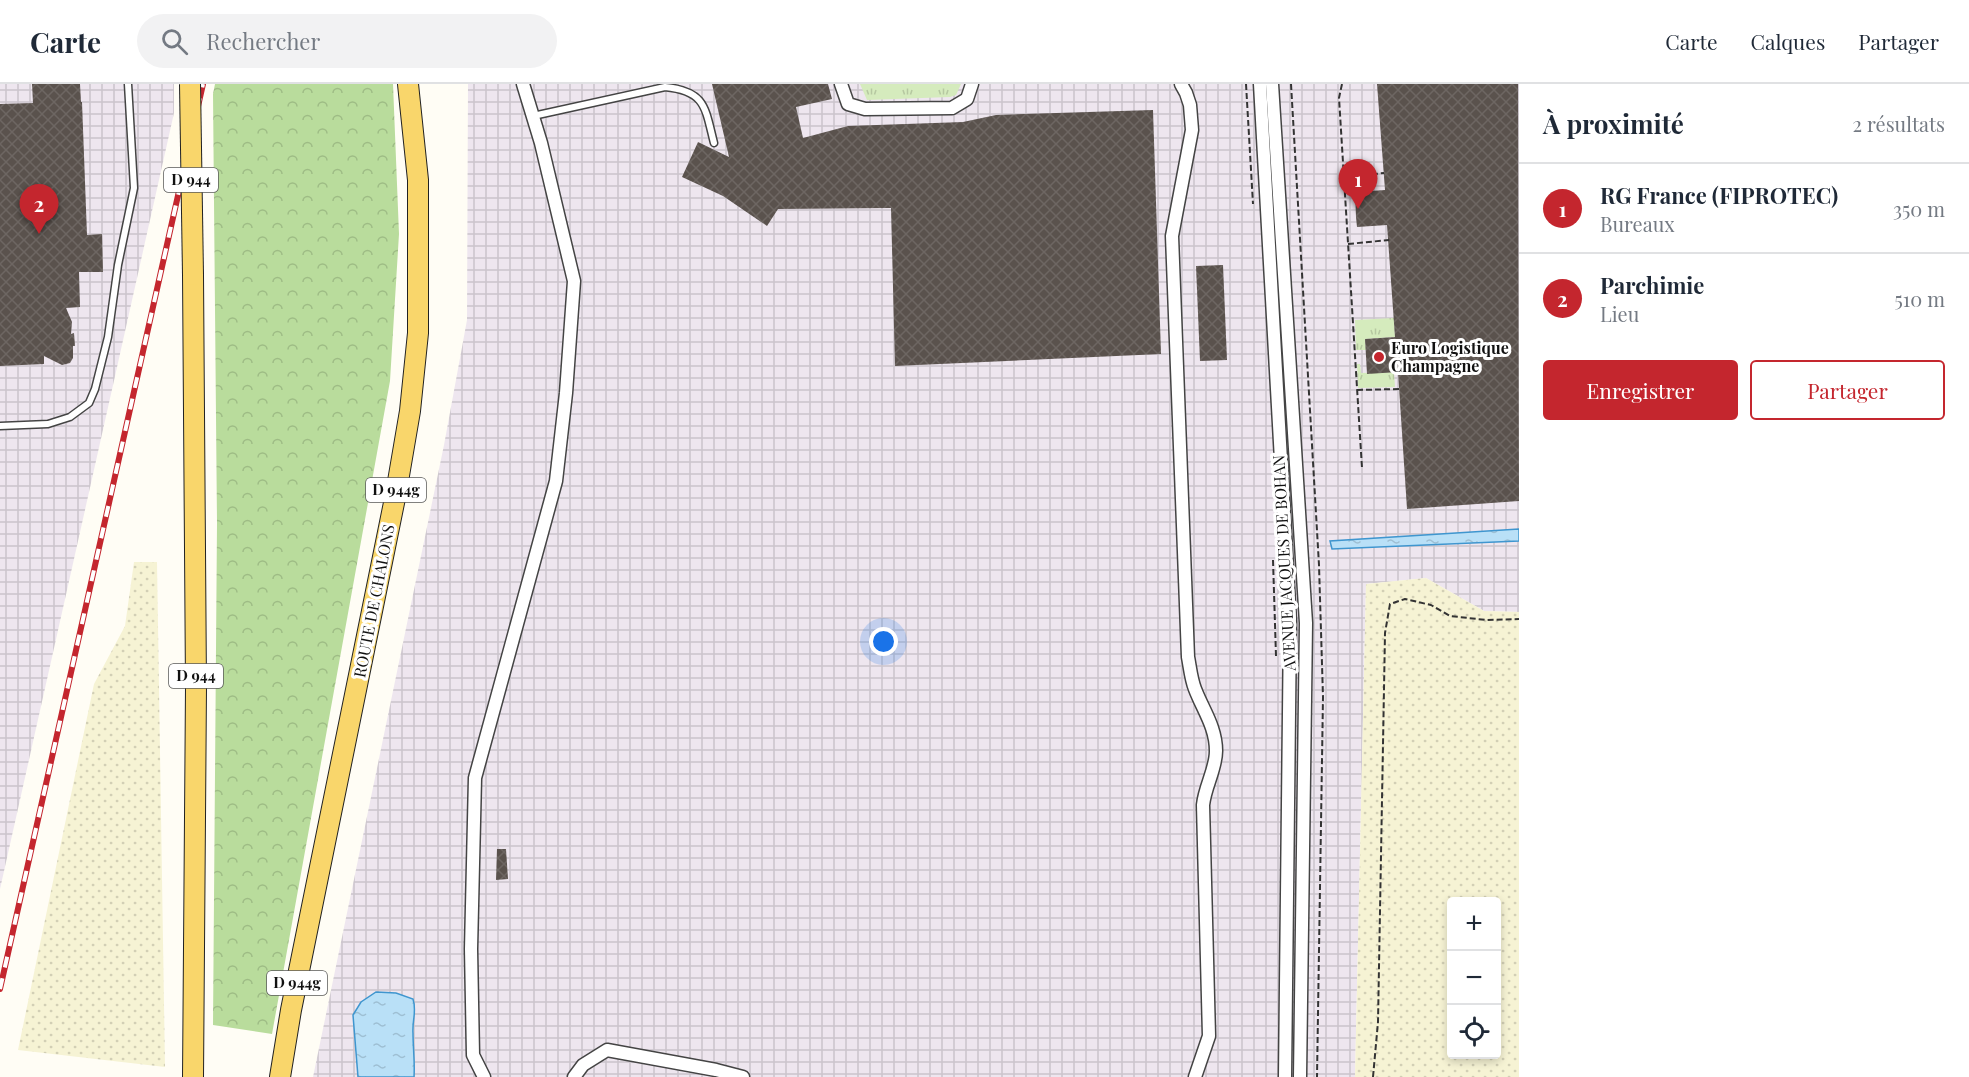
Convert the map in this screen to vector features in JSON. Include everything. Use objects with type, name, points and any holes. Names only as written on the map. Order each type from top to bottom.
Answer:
[{"type":"main road","name":"D 944","points":[[190,84],[196,687],[193,1077]]},
{"type":"main road","name":"ROUTE DE CHALONS","points":[[280,1077],[293,999],[396,493],[410,411],[418,333],[419,256],[417,180],[408,84]]},
{"type":"street","points":[[484,1077],[473,1056],[471,949],[475,778],[556,481],[566,393],[574,280],[541,143],[523,84]]},
{"type":"street","points":[[841,84],[848,104],[865,110],[952,108],[967,99],[972,84]]},
{"type":"street","points":[[1181,84],[1190,105],[1192,130],[1172,236],[1188,657],[1194,688],[1211,722],[1216,748],[1216,760],[1205,790],[1203,805],[1209,1036],[1195,1077]]},
{"type":"street","name":"AVENUE JACQUES DE BOHAN","points":[[1260,84],[1290,622],[1285,1077]]},
{"type":"street","name":"AVENUE JACQUES DE BOHAN","points":[[1272,84],[1306,623],[1299,1077]]},
{"type":"street","points":[[574,1077],[583,1065],[607,1050],[743,1077]]},
{"type":"lane","points":[[0,426],[48,424],[70,417],[89,403],[95,389],[108,337],[118,266],[134,188],[128,84]]},
{"type":"lane","points":[[533,116],[665,87],[681,89],[696,96],[701,102],[706,111],[714,143]]},
{"type":"path","points":[[1246,84],[1254,213]]},
{"type":"path","points":[[1342,84],[1339,98],[1362,468]]},
{"type":"path","points":[[1344,177],[1384,174]]},
{"type":"path","points":[[1348,244],[1389,240]]},
{"type":"path","points":[[1357,390],[1399,388]]},
{"type":"path","points":[[1273,558],[1276,666]]},
{"type":"path","points":[[1373,1077],[1378,1022],[1385,633],[1390,604],[1405,599],[1431,605],[1450,616],[1486,620],[1519,619]]},
{"type":"shaded area","points":[[0,84],[174,84],[174,113],[0,889]]},
{"type":"shaded area","points":[[468,84],[1519,84],[1519,612],[1484,611],[1426,578],[1366,584],[1355,1077],[313,1077],[444,445],[467,320]]},
{"type":"shaded area","points":[[134,562],[157,562],[165,1067],[18,1050],[94,684],[125,626]]},
{"type":"shaded area","points":[[1426,578],[1484,611],[1519,612],[1519,1077],[1355,1077],[1366,584]]},
{"type":"green space","points":[[215,84],[393,84],[399,234],[390,381],[272,1034],[213,1025],[217,523],[213,94]]},
{"type":"green space","points":[[860,84],[961,84],[956,95],[950,97],[867,100]]},
{"type":"green space","points":[[1394,318],[1395,337],[1365,339],[1366,350],[1356,350],[1355,320]]},
{"type":"green space","points":[[1357,364],[1360,364],[1361,373],[1394,372],[1395,387],[1358,388]]},
{"type":"water","points":[[1519,529],[1519,541],[1332,549],[1330,541]]},
{"type":"water","points":[[376,992],[396,993],[413,999],[415,1008],[414,1077],[358,1077],[353,1015],[361,1002]]},
{"type":"building","points":[[32,84],[80,84],[87,235],[102,234],[103,272],[79,272],[80,307],[66,308],[72,322],[71,334],[74,333],[75,346],[73,346],[73,358],[70,363],[62,365],[44,356],[44,364],[0,366],[0,104],[33,103]]},
{"type":"building","points":[[712,84],[828,84],[832,99],[796,107],[803,138],[848,126],[963,122],[996,115],[1153,110],[1161,354],[895,366],[891,208],[778,209],[767,226],[723,196],[682,177],[698,142],[729,157]]},
{"type":"building","points":[[1377,84],[1518,84],[1519,501],[1407,509],[1398,372],[1367,374],[1365,339],[1395,337],[1387,225],[1357,227],[1356,217],[1355,192],[1385,190]]},
{"type":"building","points":[[1223,265],[1227,360],[1200,361],[1196,266]]},
{"type":"building","points":[[497,849],[506,849],[508,879],[496,880]]},
{"type":"railway","points":[[0,989],[203,84]]},
{"type":"place","name":"RG France (FIPROTEC)","points":[[1358,209]]},
{"type":"place","name":"Parchimie","points":[[39,234]]},
{"type":"place","name":"Euro Logistique Champagne","points":[[1379,357]]}]
